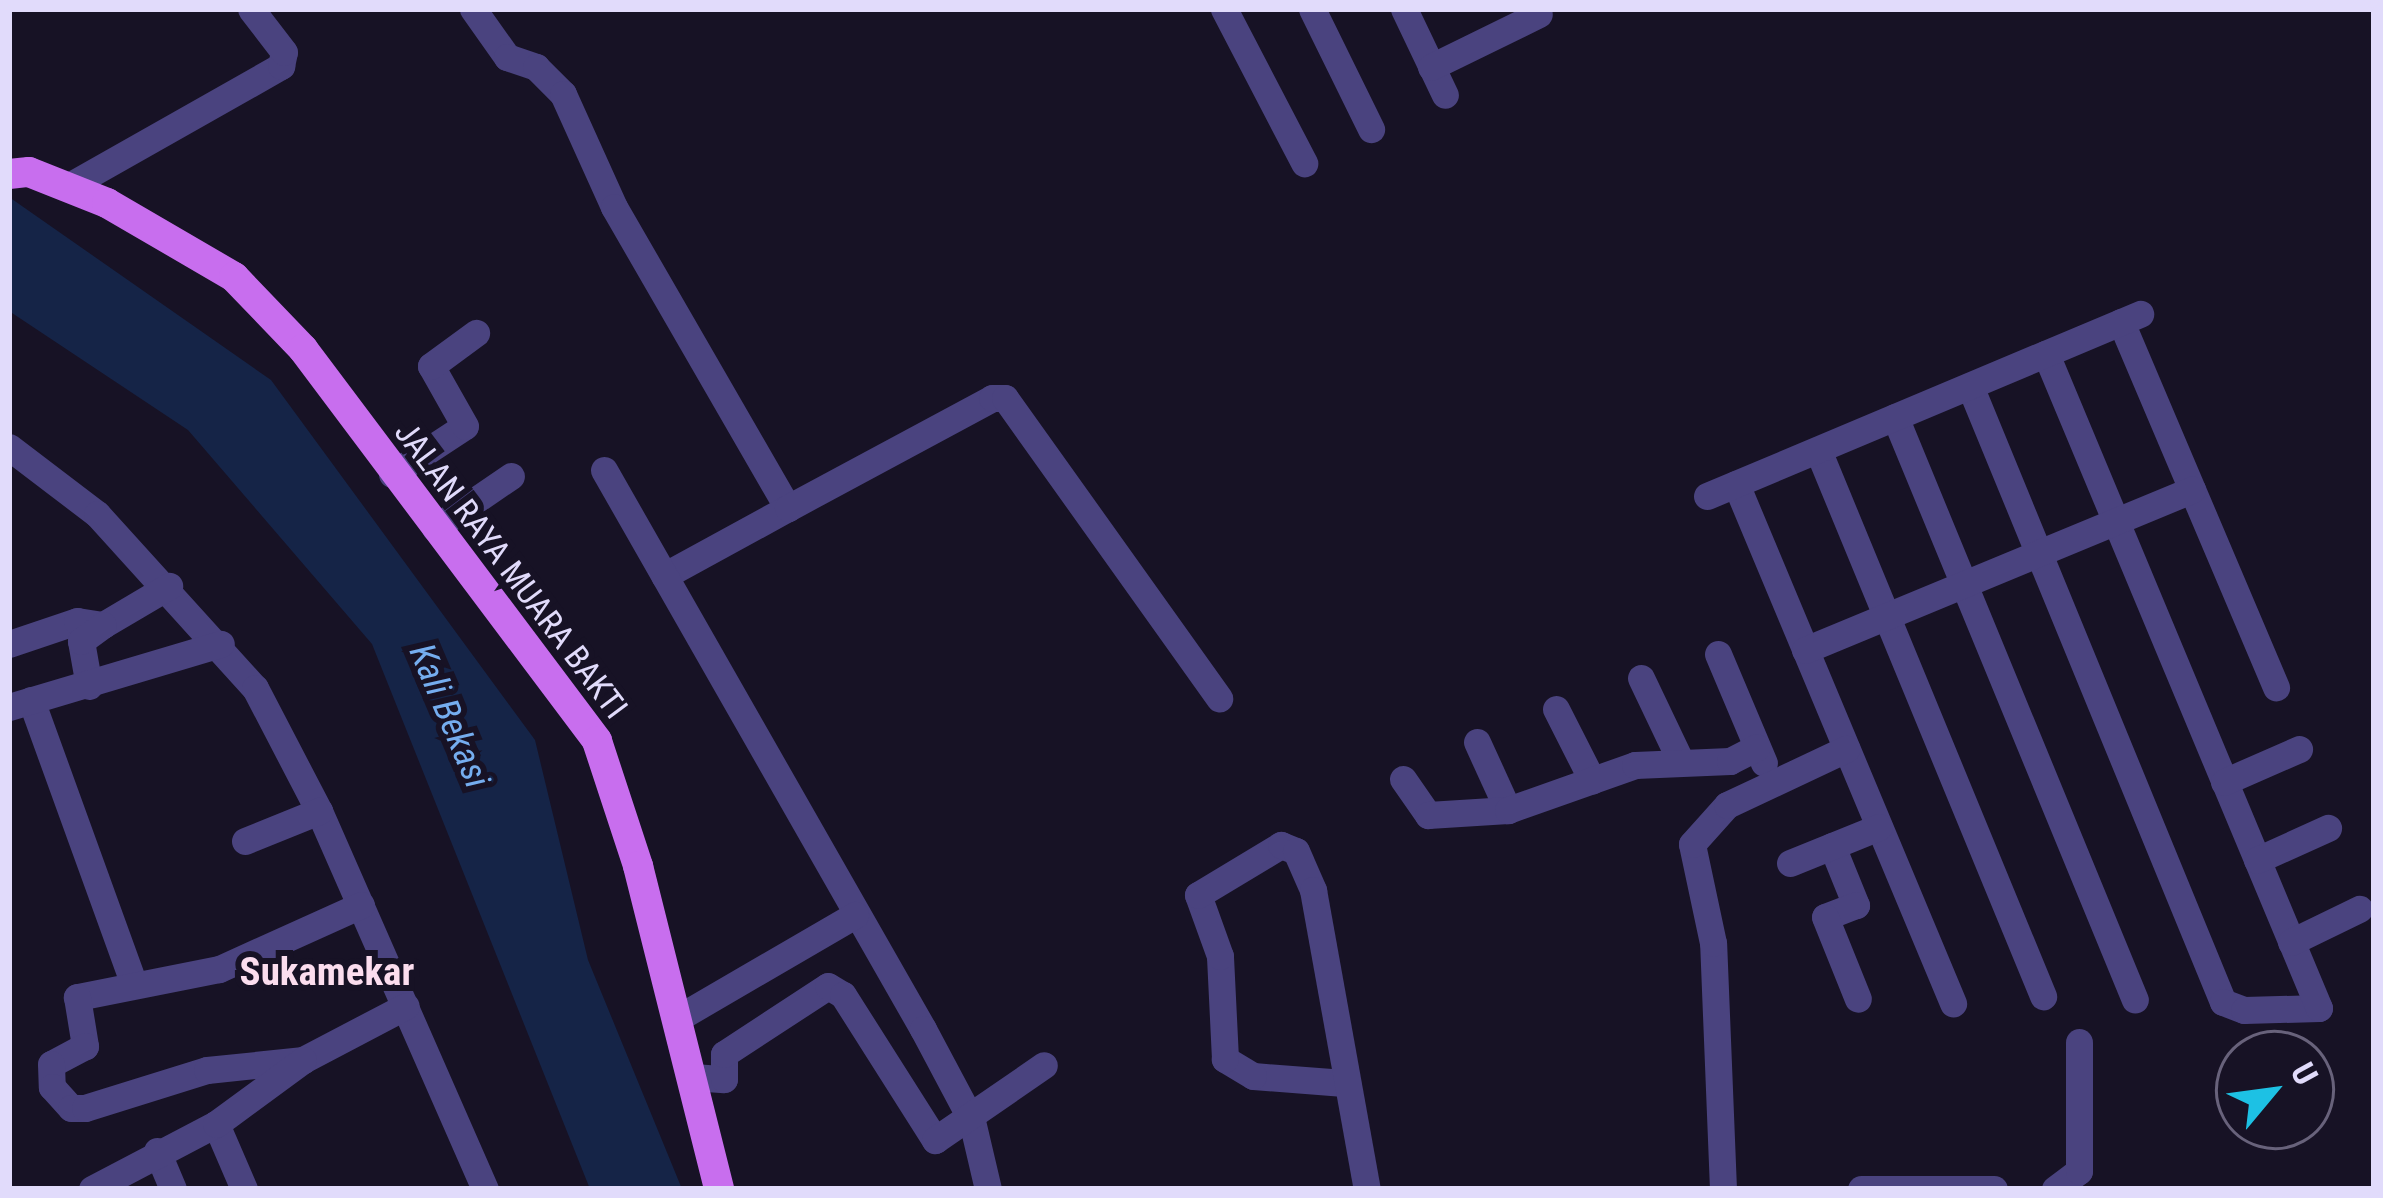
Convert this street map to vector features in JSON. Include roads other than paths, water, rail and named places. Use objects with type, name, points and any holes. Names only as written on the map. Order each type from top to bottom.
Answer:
[{"type":"main road","name":"JALAN RAYA MUARA BAKTI","points":[[9,174],[69,186],[234,277],[303,349],[392,474],[597,741],[678,1018],[719,1189]]},
{"type":"street","points":[[69,186],[281,66],[284,52],[250,9]]},
{"type":"street","points":[[473,9],[507,57],[536,67],[563,94],[614,207],[788,508]]},
{"type":"street","points":[[1224,9],[1304,163]]},
{"type":"street","points":[[1312,9],[1371,129]]},
{"type":"street","points":[[1404,9],[1445,95]]},
{"type":"street","points":[[1431,67],[1539,14]]},
{"type":"street","points":[[1707,496],[2131,318],[2189,482],[2276,688]]},
{"type":"street","points":[[392,474],[465,426],[431,366],[476,333]]},
{"type":"street","points":[[1970,386],[2223,1002],[2244,1010],[2319,1008],[2046,354]]},
{"type":"street","points":[[664,576],[1005,398],[1219,698]]},
{"type":"street","points":[[1895,417],[2135,1000]]},
{"type":"street","points":[[9,447],[66,486],[169,586],[221,644],[276,723],[485,1189]]},
{"type":"street","points":[[1818,450],[2043,996]]},
{"type":"street","points":[[604,470],[972,1121],[988,1189]]},
{"type":"street","points":[[435,528],[511,476]]},
{"type":"street","points":[[1802,644],[2189,482]]},
{"type":"street","points":[[1736,484],[1953,1003]]},
{"type":"street","points":[[89,686],[80,641],[169,586]]},
{"type":"street","points":[[9,644],[77,621],[104,625]]},
{"type":"street","points":[[133,982],[20,704],[221,644]]},
{"type":"street","points":[[1718,654],[1772,783]]},
{"type":"street","points":[[1641,678],[1681,762]]},
{"type":"street","points":[[1556,709],[1592,780]]},
{"type":"street","points":[[1477,742],[1508,810]]},
{"type":"street","points":[[1403,779],[1428,815],[1508,810],[1592,780],[1681,762],[1730,761],[1757,747]]},
{"type":"street","points":[[1738,1189],[1711,822],[1727,805],[1846,748]]},
{"type":"street","points":[[2224,782],[2299,749]]},
{"type":"street","points":[[245,841],[319,811]]},
{"type":"street","points":[[1790,863],[1879,827]]},
{"type":"street","points":[[2257,860],[2327,828]]},
{"type":"street","points":[[1344,1083],[1253,1076],[1225,1059],[1220,956],[1198,896],[1281,845],[1296,851],[1312,890],[1367,1189]]},
{"type":"street","points":[[1832,846],[1856,905],[1825,917],[1858,999]]},
{"type":"street","points":[[303,1060],[207,1070],[71,1108],[47,1073],[85,1046],[75,998],[133,982],[218,969],[361,905]]},
{"type":"street","points":[[2291,942],[2359,909]]},
{"type":"street","points":[[678,1018],[855,915]]},
{"type":"street","points":[[693,1077],[724,1079],[724,1054],[834,986],[928,1137],[972,1121],[1044,1065]]},
{"type":"street","points":[[92,1189],[216,1124],[303,1060],[406,1006]]},
{"type":"street","points":[[2055,1189],[2079,1171],[2079,1042]]},
{"type":"street","points":[[1723,1189],[1726,1072]]},
{"type":"street","points":[[216,1124],[244,1189]]},
{"type":"street","points":[[157,1151],[173,1189]]},
{"type":"street","points":[[1861,1189],[1994,1189]]},
{"type":"water","name":"Kali Bekasi","points":[[9,197],[271,380],[535,740],[588,960],[682,1189],[590,1189],[372,644],[188,430],[9,311]]},
{"type":"district","name":"Sukamekar","points":[[327,972]]}]
